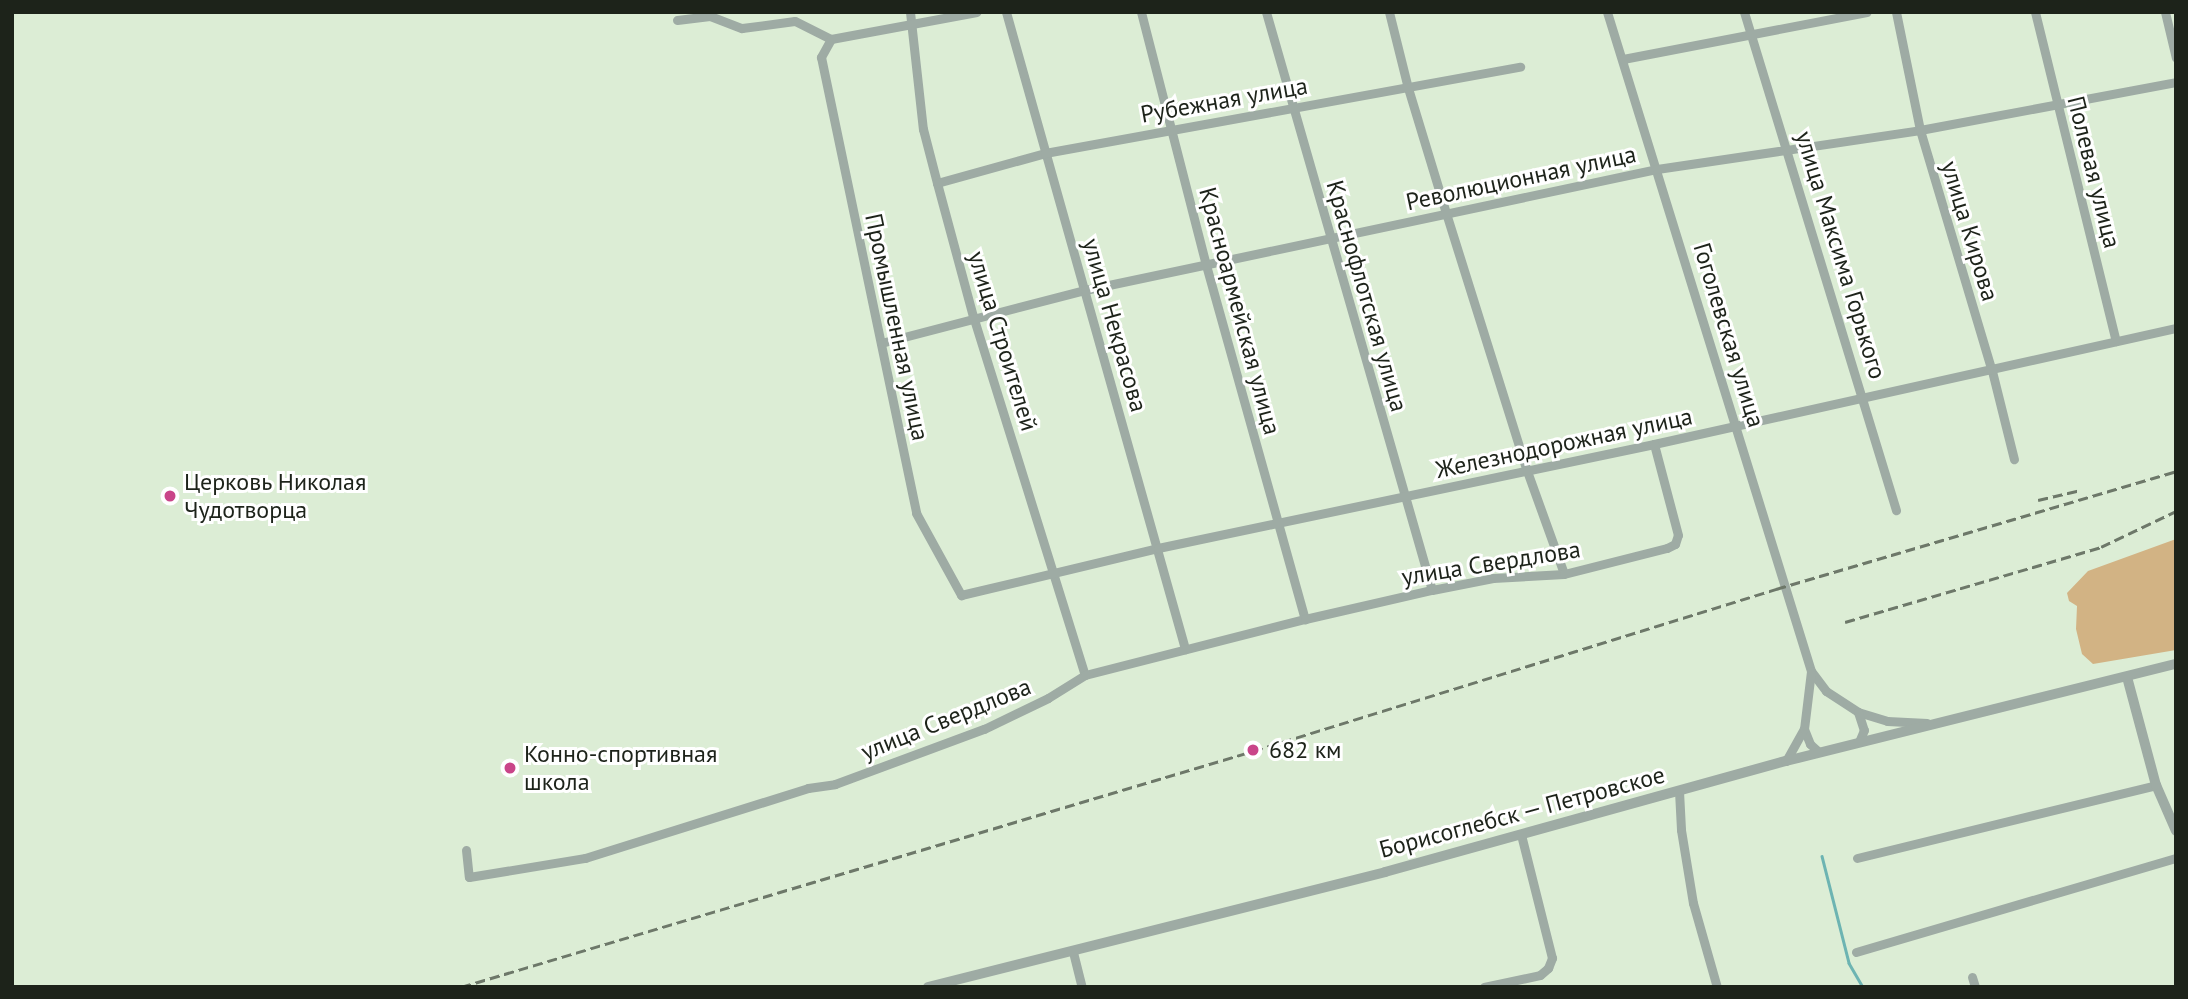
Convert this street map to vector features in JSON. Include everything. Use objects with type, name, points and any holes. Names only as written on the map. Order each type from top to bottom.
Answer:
[{"type":"street","name":"улица Строителей","points":[[910,12],[923,129],[937,183],[973,316],[1085,675]]},
{"type":"street","points":[[677,20],[710,16],[742,28],[794,21],[831,39],[977,12]]},
{"type":"street","name":"улица Некрасова","points":[[1006,12],[1185,649]]},
{"type":"street","name":"Красноармейская улица","points":[[1141,12],[1206,265],[1305,618]]},
{"type":"street","name":"Краснофлотская улица","points":[[1266,12],[1291,107],[1432,590]]},
{"type":"street","points":[[1389,12],[1408,88],[1527,471],[1563,574]]},
{"type":"street","name":"Гоголевская улица","points":[[1607,12],[1811,671]]},
{"type":"street","name":"улица Максима Горького","points":[[1744,12],[1788,147],[1896,510]]},
{"type":"street","points":[[1623,59],[1867,12]]},
{"type":"street","name":"улица Кирова","points":[[1896,12],[1920,130],[1992,371],[2014,458]]},
{"type":"street","name":"Полевая улица","points":[[2035,12],[2116,341]]},
{"type":"street","points":[[2165,12],[2176,58]]},
{"type":"street","name":"Промышленная улица","points":[[831,39],[821,57],[916,513],[961,595]]},
{"type":"street","name":"Рубежная улица","points":[[937,183],[1045,153],[1520,67]]},
{"type":"street","name":"Революционная улица","points":[[881,343],[973,316],[1085,290],[1332,240],[1657,169],[1788,147],[1920,130],[2176,82]]},
{"type":"street","name":"Железнодорожная улица","points":[[961,595],[1158,548],[1654,444],[1864,396],[1992,371],[2176,328]]},
{"type":"street","name":"улица Свердлова","points":[[466,850],[469,877],[537,867],[617,849],[808,788],[835,784],[984,729],[1048,698],[1085,675],[1305,618],[1432,590],[1493,578],[1563,574],[1667,548],[1675,544],[1678,535],[1654,444]]},
{"type":"street","name":"Борисоглебск — Петровское","points":[[935,986],[1521,835],[1819,752],[2176,664]]},
{"type":"street","points":[[1811,671],[1826,691],[1858,712],[1887,721],[1933,723]]},
{"type":"street","points":[[1786,761],[1804,729],[1811,671]]},
{"type":"street","points":[[2127,677],[2156,785],[2176,831]]},
{"type":"street","points":[[1858,712],[1864,730],[1859,742]]},
{"type":"street","points":[[1804,729],[1810,744],[1819,752]]},
{"type":"street","points":[[1857,858],[2156,785]]},
{"type":"street","points":[[1679,791],[1681,830],[1693,902],[1717,987]]},
{"type":"street","points":[[1484,987],[1540,975],[1552,958],[1521,835]]},
{"type":"street","points":[[1856,953],[2176,858]]},
{"type":"street","points":[[1073,952],[1082,987]]},
{"type":"street","points":[[1972,977],[1975,987]]},
{"type":"shaded area","points":[[2176,539],[2176,650],[2093,664],[2082,654],[2076,629],[2077,606],[2069,601],[2067,593],[2088,571]]},
{"type":"waterway","points":[[1822,856],[1849,963],[1863,987]]},
{"type":"railway","points":[[461,987],[1253,751],[1776,589],[2176,471]]},
{"type":"railway","points":[[2038,500],[2081,490]]},
{"type":"railway","points":[[1845,622],[2101,547],[2176,511]]},
{"type":"place","name":"Церковь Николая Чудотворца","points":[[170,496]]},
{"type":"place","name":"682 км","points":[[1253,750]]},
{"type":"place","name":"Конно-спортивная школа","points":[[510,768]]}]
